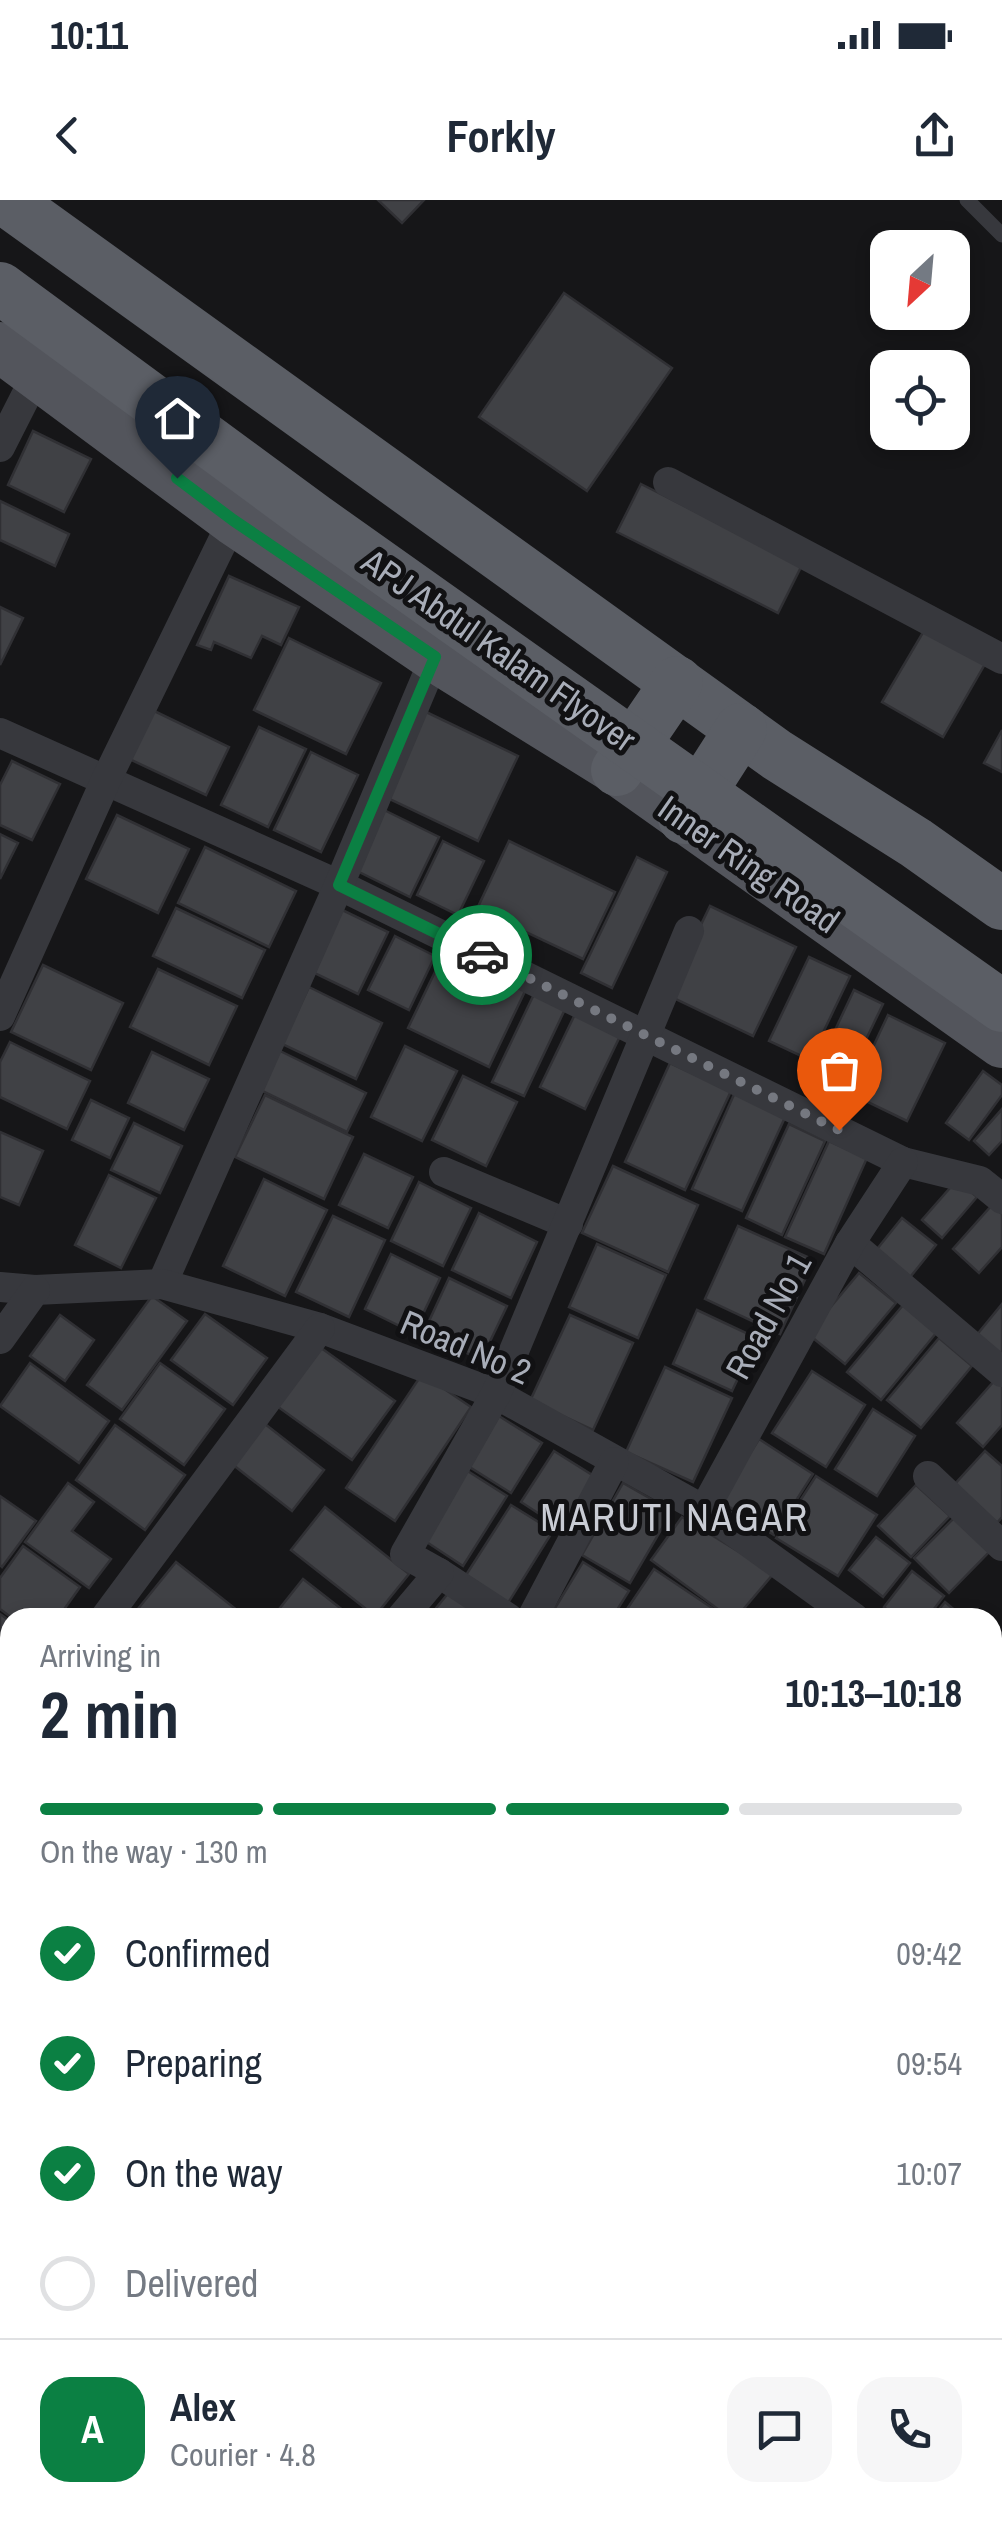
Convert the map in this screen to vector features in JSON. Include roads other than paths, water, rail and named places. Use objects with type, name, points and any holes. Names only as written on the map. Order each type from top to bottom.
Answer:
[{"type":"highway","points":[[6,200],[741,729],[1002,904]]},
{"type":"highway","name":"APJ Abdul Kalam Flyover","points":[[0,288],[314,518],[1002,1006]]},
{"type":"highway","points":[[617,770],[677,682]]},
{"type":"highway","points":[[684,818],[741,729]]},
{"type":"main road","name":"Inner Ring Road","points":[[19,360],[233,520],[435,657],[617,770],[1002,1043]]},
{"type":"street","points":[[0,446],[19,360]]},
{"type":"street","points":[[668,482],[1002,660]]},
{"type":"street","points":[[0,1016],[106,780],[233,520]]},
{"type":"street","points":[[162,1284],[339,885],[435,657]]},
{"type":"street","points":[[0,734],[339,885],[903,1162],[980,1181],[1002,1199]]},
{"type":"street","points":[[493,1608],[405,1554],[496,1394],[689,930]]},
{"type":"street","name":"Road No 1","points":[[704,1510],[850,1244],[903,1162]]},
{"type":"street","points":[[444,1172],[568,1224]]},
{"type":"street","points":[[850,1244],[1002,1372]]},
{"type":"street","name":"Road No 2","points":[[0,1288],[162,1284],[320,1328],[496,1394],[704,1510],[834,1608]]},
{"type":"street","points":[[0,1339],[34,1290]]},
{"type":"street","points":[[112,1608],[320,1328]]},
{"type":"street","points":[[537,1608],[614,1462]]},
{"type":"street","points":[[928,1476],[1002,1546]]},
{"type":"street","points":[[409,1608],[439,1573]]},
{"type":"lane","points":[[968,200],[1002,234]]},
{"type":"district","name":"MARUTI NAGAR","points":[[675,1517]]}]
